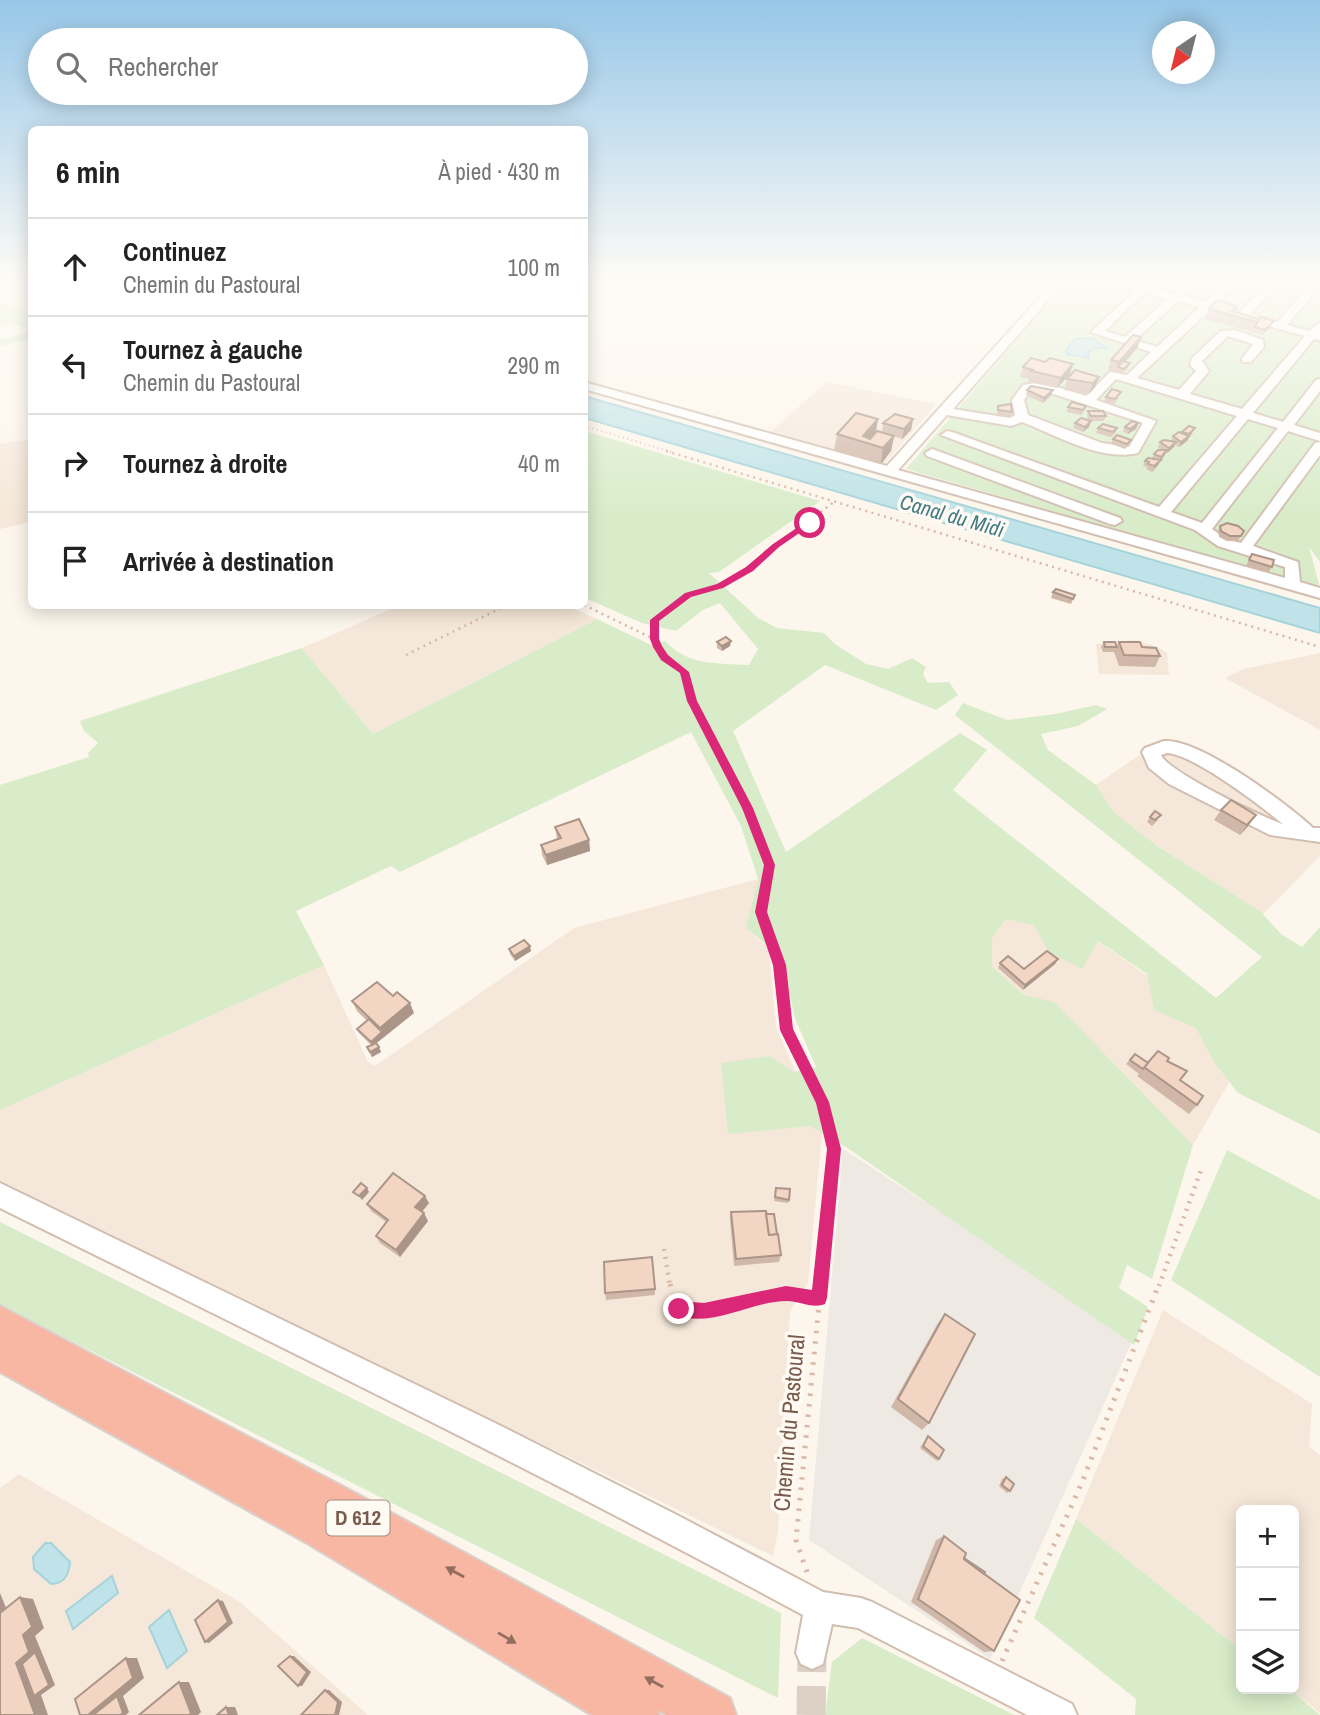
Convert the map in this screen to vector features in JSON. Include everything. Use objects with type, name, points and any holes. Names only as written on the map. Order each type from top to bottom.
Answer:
[{"type":"highway","name":"D 612","points":[[0,1325],[338,1507],[713,1715]]},
{"type":"highway","name":"D 612","points":[[0,1351],[322,1528],[636,1715]]},
{"type":"street","points":[[889,472],[991,358]]},
{"type":"street","points":[[1129,379],[1152,358]]},
{"type":"street","points":[[1182,395],[1203,372],[1196,365],[1198,358]]},
{"type":"street","points":[[1162,513],[1294,358]]},
{"type":"street","points":[[1089,400],[1114,374],[1320,437]]},
{"type":"street","points":[[1205,529],[1320,383]]},
{"type":"street","points":[[588,386],[1320,593]]},
{"type":"street","points":[[944,411],[1012,422],[1022,417],[1110,450],[1126,453],[1133,450],[1150,421],[1042,386],[1031,386],[1018,400],[1022,417]]},
{"type":"street","points":[[947,435],[1205,529],[1223,543],[1293,565],[1292,585]]},
{"type":"street","points":[[1244,549],[1320,446]]},
{"type":"street","points":[[974,468],[995,452]]},
{"type":"street","points":[[932,453],[1115,521]]},
{"type":"street","points":[[1160,747],[1174,747],[1191,752],[1314,835],[1277,831],[1175,779],[1155,762],[1151,752],[1160,747]]},
{"type":"street","points":[[0,1195],[532,1457],[820,1607],[861,1614],[1060,1715]]},
{"type":"street","points":[[812,1653],[820,1607]]},
{"type":"path","points":[[588,427],[1320,647]]},
{"type":"path","points":[[588,608],[654,639],[655,620],[673,606],[688,595],[720,586],[750,569],[835,501]]},
{"type":"path","points":[[407,655],[499,609]]},
{"type":"path","name":"Chemin du Pastoural","points":[[654,639],[665,657],[684,672],[692,701],[748,808],[769,865],[761,912],[779,965],[787,1030],[822,1102],[834,1149],[796,1540],[820,1607]]},
{"type":"path","points":[[992,1682],[1026,1612],[1131,1365],[1201,1170]]},
{"type":"path","points":[[664,1249],[671,1292],[679,1309],[704,1311],[786,1293],[819,1298]]},
{"type":"shaded area","points":[[827,382],[936,404],[885,464],[770,432]]},
{"type":"shaded area","points":[[28,439],[28,523],[0,529],[0,444]]},
{"type":"shaded area","points":[[391,609],[575,609],[597,619],[373,734],[302,648]]},
{"type":"shaded area","points":[[1134,640],[1156,646],[1167,653],[1169,675],[1099,674],[1096,644]]},
{"type":"shaded area","points":[[1320,653],[1320,730],[1225,678],[1243,669]]},
{"type":"shaded area","points":[[1158,742],[1189,743],[1320,831],[1320,856],[1263,914],[1161,848],[1113,813],[1096,785]]},
{"type":"shaded area","points":[[758,879],[746,928],[769,949],[776,1027],[822,1133],[808,1283],[790,1311],[778,1531],[773,1556],[0,1181],[0,1110],[324,965],[368,1062],[375,1066],[574,928]]},
{"type":"shaded area","points":[[1020,888],[1250,1046],[1193,1145],[947,941]]},
{"type":"shaded area","points":[[843,1149],[1134,1337],[990,1659],[809,1540]]},
{"type":"shaded area","points":[[1163,1310],[1312,1404],[1309,1446],[1320,1455],[1320,1713],[1296,1694],[1299,1694],[1299,1505],[1236,1505],[1236,1646],[1076,1519]]},
{"type":"shaded area","points":[[19,1474],[240,1602],[368,1715],[0,1715],[0,1488]]},
{"type":"green space","points":[[1001,358],[1320,358],[1320,562],[1309,547],[1320,588],[906,469]]},
{"type":"green space","points":[[588,432],[820,501],[719,572],[709,573],[758,618],[777,628],[824,633],[835,644],[866,664],[888,669],[912,658],[926,667],[923,674],[928,683],[949,682],[958,695],[936,710],[825,665],[733,731],[786,852],[960,733],[987,750],[953,790],[1216,998],[1262,957],[955,715],[963,703],[1007,720],[1096,705],[1107,709],[1078,726],[1041,734],[1048,750],[1096,785],[1114,813],[1159,847],[1261,912],[1281,934],[1302,947],[1320,927],[1320,1134],[1238,1093],[1214,1062],[1196,1028],[1154,1010],[1147,974],[1098,941],[1082,969],[1049,952],[1034,925],[1006,919],[992,938],[992,967],[1024,995],[1054,1002],[1193,1145],[1152,1279],[1127,1265],[1119,1288],[1148,1307],[1134,1345],[843,1145],[810,1126],[728,1134],[721,1063],[770,1056],[793,1072],[816,1067],[795,1018],[781,957],[746,928],[758,879],[741,826],[691,732],[400,872],[391,866],[296,911],[324,965],[0,1110],[0,785],[89,757],[88,753],[98,743],[84,731],[80,721],[302,648],[373,734],[597,619],[653,646],[665,641],[683,655],[704,662],[749,665],[758,649],[720,603],[703,610],[676,631],[642,623],[588,599]]},
{"type":"green space","points":[[1227,1150],[1320,1200],[1320,1377],[1171,1280]]},
{"type":"green space","points":[[0,1222],[781,1613],[778,1698],[0,1305]]},
{"type":"green space","points":[[1076,1519],[1236,1646],[1236,1694],[1296,1694],[1320,1715],[1135,1715],[1136,1699],[1034,1618]]},
{"type":"green space","points":[[862,1638],[1014,1715],[825,1715],[832,1662]]},
{"type":"water","name":"Canal du Midi","points":[[588,397],[1320,608],[1320,633],[588,419]]},
{"type":"water","points":[[45,1543],[51,1543],[70,1562],[65,1577],[56,1584],[51,1584],[34,1569],[33,1557]]},
{"type":"water","points":[[112,1576],[118,1593],[73,1629],[66,1611]]},
{"type":"water","points":[[169,1610],[187,1651],[167,1668],[149,1627]]},
{"type":"building","points":[[1031,358],[1045,362],[1050,358],[1073,364],[1061,378],[1023,367]]},
{"type":"building","points":[[1123,361],[1130,363],[1124,369],[1118,367]]},
{"type":"building","points":[[1075,370],[1099,377],[1093,383],[1067,379]]},
{"type":"building","points":[[1031,386],[1053,390],[1044,398],[1027,390]]},
{"type":"building","points":[[1112,389],[1121,392],[1115,399],[1106,397]]},
{"type":"building","points":[[1072,402],[1086,406],[1083,410],[1068,407]]},
{"type":"building","points":[[1011,404],[1012,412],[998,410],[998,406]]},
{"type":"building","points":[[1088,411],[1103,411],[1106,416],[1091,416]]},
{"type":"building","points":[[856,413],[878,419],[863,436],[870,439],[877,431],[894,436],[883,448],[837,434]]},
{"type":"building","points":[[895,414],[913,419],[904,429],[883,423]]},
{"type":"building","points":[[1081,418],[1091,421],[1085,427],[1075,423]]},
{"type":"building","points":[[1132,421],[1138,423],[1130,429],[1125,427]]},
{"type":"building","points":[[1103,424],[1117,428],[1113,432],[1098,428]]},
{"type":"building","points":[[1189,426],[1195,428],[1189,434],[1182,432]]},
{"type":"building","points":[[1179,432],[1189,436],[1181,442],[1173,436]]},
{"type":"building","points":[[1117,435],[1131,440],[1127,444],[1113,439]]},
{"type":"building","points":[[1160,442],[1176,442],[1169,448]]},
{"type":"building","points":[[1158,450],[1167,450],[1161,457],[1154,454]]},
{"type":"building","points":[[1148,458],[1161,460],[1154,466],[1145,461]]},
{"type":"building","points":[[1227,523],[1244,531],[1241,536],[1230,536],[1221,531],[1220,526]]},
{"type":"building","points":[[1252,554],[1274,560],[1272,567],[1249,560]]},
{"type":"building","points":[[1056,589],[1075,595],[1073,599],[1053,592]]},
{"type":"building","points":[[726,637],[731,641],[722,646],[717,642]]},
{"type":"building","points":[[1104,642],[1115,642],[1117,647],[1105,647]]},
{"type":"building","points":[[1119,642],[1140,642],[1142,647],[1156,648],[1160,656],[1124,655]]},
{"type":"building","points":[[1231,800],[1256,815],[1247,825],[1221,810]]},
{"type":"building","points":[[1155,811],[1161,815],[1155,820],[1150,817]]},
{"type":"building","points":[[579,819],[589,840],[546,855],[541,845],[561,838],[555,827]]},
{"type":"building","points":[[524,940],[530,946],[514,956],[509,949]]},
{"type":"building","points":[[1047,951],[1058,959],[1025,985],[1000,963],[1008,956],[1024,969]]},
{"type":"building","points":[[377,982],[393,996],[397,992],[410,1003],[380,1028],[352,1001]]},
{"type":"building","points":[[369,1019],[382,1032],[371,1042],[357,1029]]},
{"type":"building","points":[[376,1043],[379,1047],[370,1052],[367,1047]]},
{"type":"building","points":[[1158,1051],[1169,1058],[1167,1061],[1187,1071],[1180,1080],[1203,1096],[1197,1105],[1144,1067]]},
{"type":"building","points":[[1135,1054],[1148,1063],[1143,1069],[1130,1060]]},
{"type":"building","points":[[393,1173],[425,1196],[415,1207],[424,1213],[396,1250],[376,1236],[388,1220],[367,1204]]},
{"type":"building","points":[[361,1183],[367,1188],[359,1196],[353,1192]]},
{"type":"building","points":[[776,1188],[790,1189],[789,1200],[775,1197]]},
{"type":"building","points":[[766,1211],[769,1235],[778,1234],[781,1255],[736,1259],[731,1212]]},
{"type":"building","points":[[766,1214],[774,1214],[777,1234],[769,1235]]},
{"type":"building","points":[[652,1257],[655,1289],[605,1293],[604,1262]]},
{"type":"building","points":[[945,1314],[975,1334],[929,1423],[898,1399]]},
{"type":"building","points":[[928,1436],[944,1450],[939,1459],[923,1446]]},
{"type":"building","points":[[1006,1477],[1014,1484],[1010,1491],[1002,1485]]},
{"type":"building","points":[[944,1536],[966,1553],[964,1559],[1020,1600],[994,1651],[918,1599]]},
{"type":"building","points":[[964,1559],[985,1572],[984,1574]]},
{"type":"building","points":[[20,1597],[32,1627],[23,1635],[29,1652],[16,1663],[35,1715],[0,1715],[0,1613]]},
{"type":"building","points":[[218,1600],[228,1622],[205,1642],[195,1620]]},
{"type":"building","points":[[35,1652],[49,1685],[34,1696],[22,1664]]},
{"type":"building","points":[[290,1656],[307,1672],[298,1686],[278,1666]]},
{"type":"building","points":[[126,1658],[133,1678],[88,1715],[80,1715],[75,1699]]},
{"type":"building","points":[[179,1682],[191,1713],[189,1715],[139,1715]]},
{"type":"building","points":[[325,1690],[338,1702],[335,1715],[301,1715]]},
{"type":"building","points":[[117,1696],[123,1713],[93,1715]]},
{"type":"building","points":[[226,1707],[229,1715],[217,1715]]},
{"type":"tunnel","points":[[811,1715],[812,1653]]},
{"type":"route","points":[[679,1309],[704,1311],[786,1293],[819,1298],[834,1149],[822,1102],[787,1030],[779,965],[761,912],[769,865],[748,808],[692,701],[684,672],[665,657],[654,639],[655,620],[688,595],[720,586],[750,569],[776,546],[810,523]]}]
